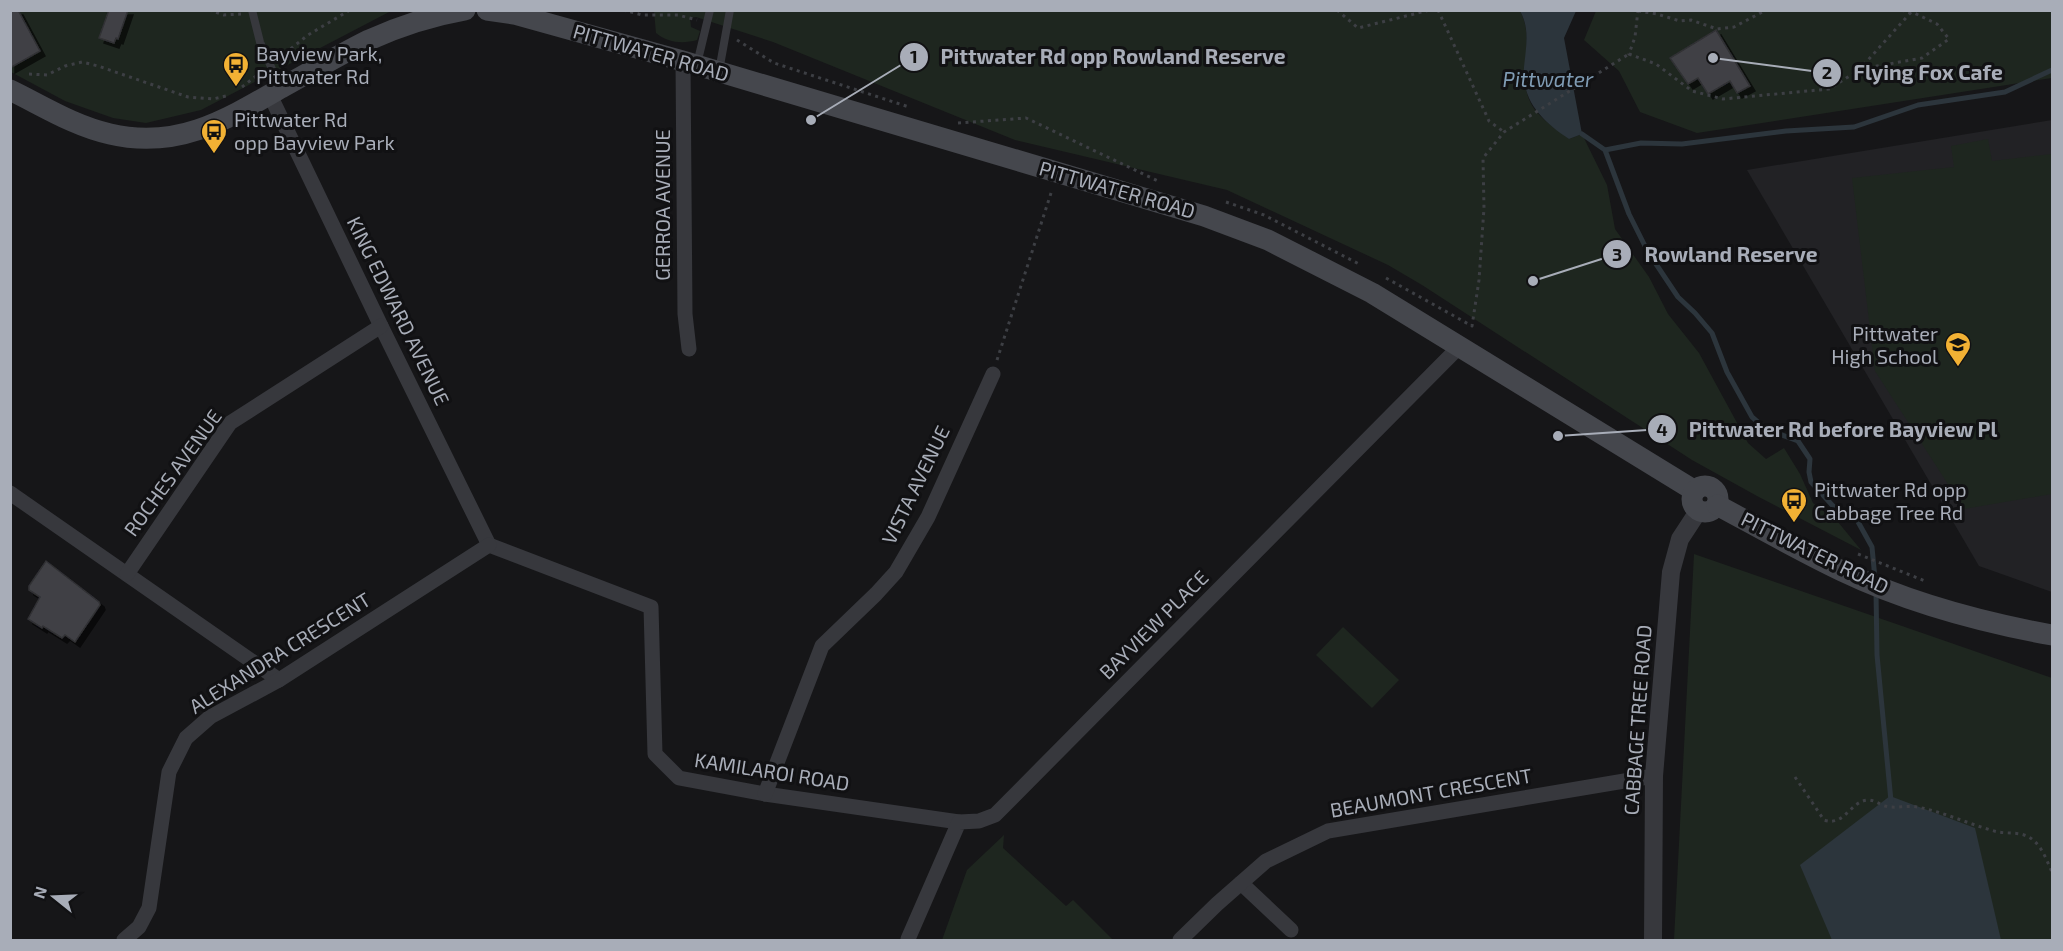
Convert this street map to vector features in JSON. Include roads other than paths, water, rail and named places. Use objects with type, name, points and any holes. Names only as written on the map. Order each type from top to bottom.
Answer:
[{"type":"main road","points":[[10,90],[90,129],[135,139],[165,137],[201,130],[219,123],[371,40],[434,16],[465,10]]},
{"type":"main road","name":"PITTWATER ROAD","points":[[487,10],[514,14],[690,63],[1204,216],[1268,240],[1372,293],[1704,502],[1843,572],[1928,606],[2003,626],[2052,635]]},
{"type":"street","name":"GERROA AVENUE","points":[[689,349],[685,314],[690,63]]},
{"type":"street","name":"KING EDWARD AVENUE","points":[[275,92],[381,326],[489,545]]},
{"type":"street","name":"ROCHES AVENUE","points":[[127,574],[230,423],[381,326]]},
{"type":"street","name":"BAYVIEW PLACE","points":[[959,822],[979,821],[995,815],[1459,347]]},
{"type":"street","name":"VISTA AVENUE","points":[[765,794],[822,646],[897,572],[928,517],[993,374]]},
{"type":"street","points":[[10,493],[279,680]]},
{"type":"street","name":"CABBAGE TREE ROAD","points":[[1653,940],[1654,776],[1671,572],[1680,539],[1704,502]]},
{"type":"street","name":"ALEXANDRA CRESCENT","points":[[124,940],[139,927],[149,908],[169,772],[186,738],[210,717],[279,680],[489,545]]},
{"type":"street","name":"KAMILAROI ROAD","points":[[489,545],[651,607],[655,754],[679,778],[765,794],[959,822]]},
{"type":"street","name":"BEAUMONT CRESCENT","points":[[1180,940],[1266,861],[1328,831],[1654,776]]},
{"type":"street","points":[[908,939],[959,822]]},
{"type":"street","points":[[1241,883],[1291,930]]},
{"type":"lane","points":[[690,63],[710,10]]},
{"type":"lane","points":[[719,73],[730,10]]},
{"type":"lane","points":[[252,11],[260,42],[270,65],[275,92]]},
{"type":"water","name":"Pittwater","points":[[1520,11],[1576,11],[1564,38],[1582,134],[1569,139],[1543,118],[1530,100],[1524,79],[1526,31]]},
{"type":"water","points":[[1890,796],[1975,828],[2001,940],[1832,940],[1800,865]]},
{"type":"waterway","points":[[1605,150],[1641,143],[1682,144],[1786,131],[1854,127],[1918,105],[2005,92],[2052,70]]},
{"type":"waterway","points":[[1582,134],[1605,150],[1629,214],[1648,252],[1678,297],[1712,333],[1727,372],[1752,417],[1766,429],[1798,441],[1810,459],[1811,482],[1833,506],[1857,520],[1872,547],[1875,579]]},
{"type":"waterway","points":[[1876,592],[1877,655],[1891,801]]},
{"type":"place","name":"Flying Fox Cafe","points":[[1713,58]]},
{"type":"place","name":"Bayview Park, Pittwater Rd","points":[[236,88]]},
{"type":"place","name":"Pittwater Rd opp Rowland Reserve","points":[[811,120]]},
{"type":"place","name":"Pittwater Rd opp Bayview Park","points":[[214,155]]},
{"type":"place","name":"Rowland Reserve","points":[[1533,281]]},
{"type":"place","name":"Pittwater High School","points":[[1958,368]]},
{"type":"place","name":"Pittwater Rd before Bayview Pl","points":[[1558,436]]},
{"type":"place","name":"Pittwater Rd opp Cabbage Tree Rd","points":[[1794,524]]}]
